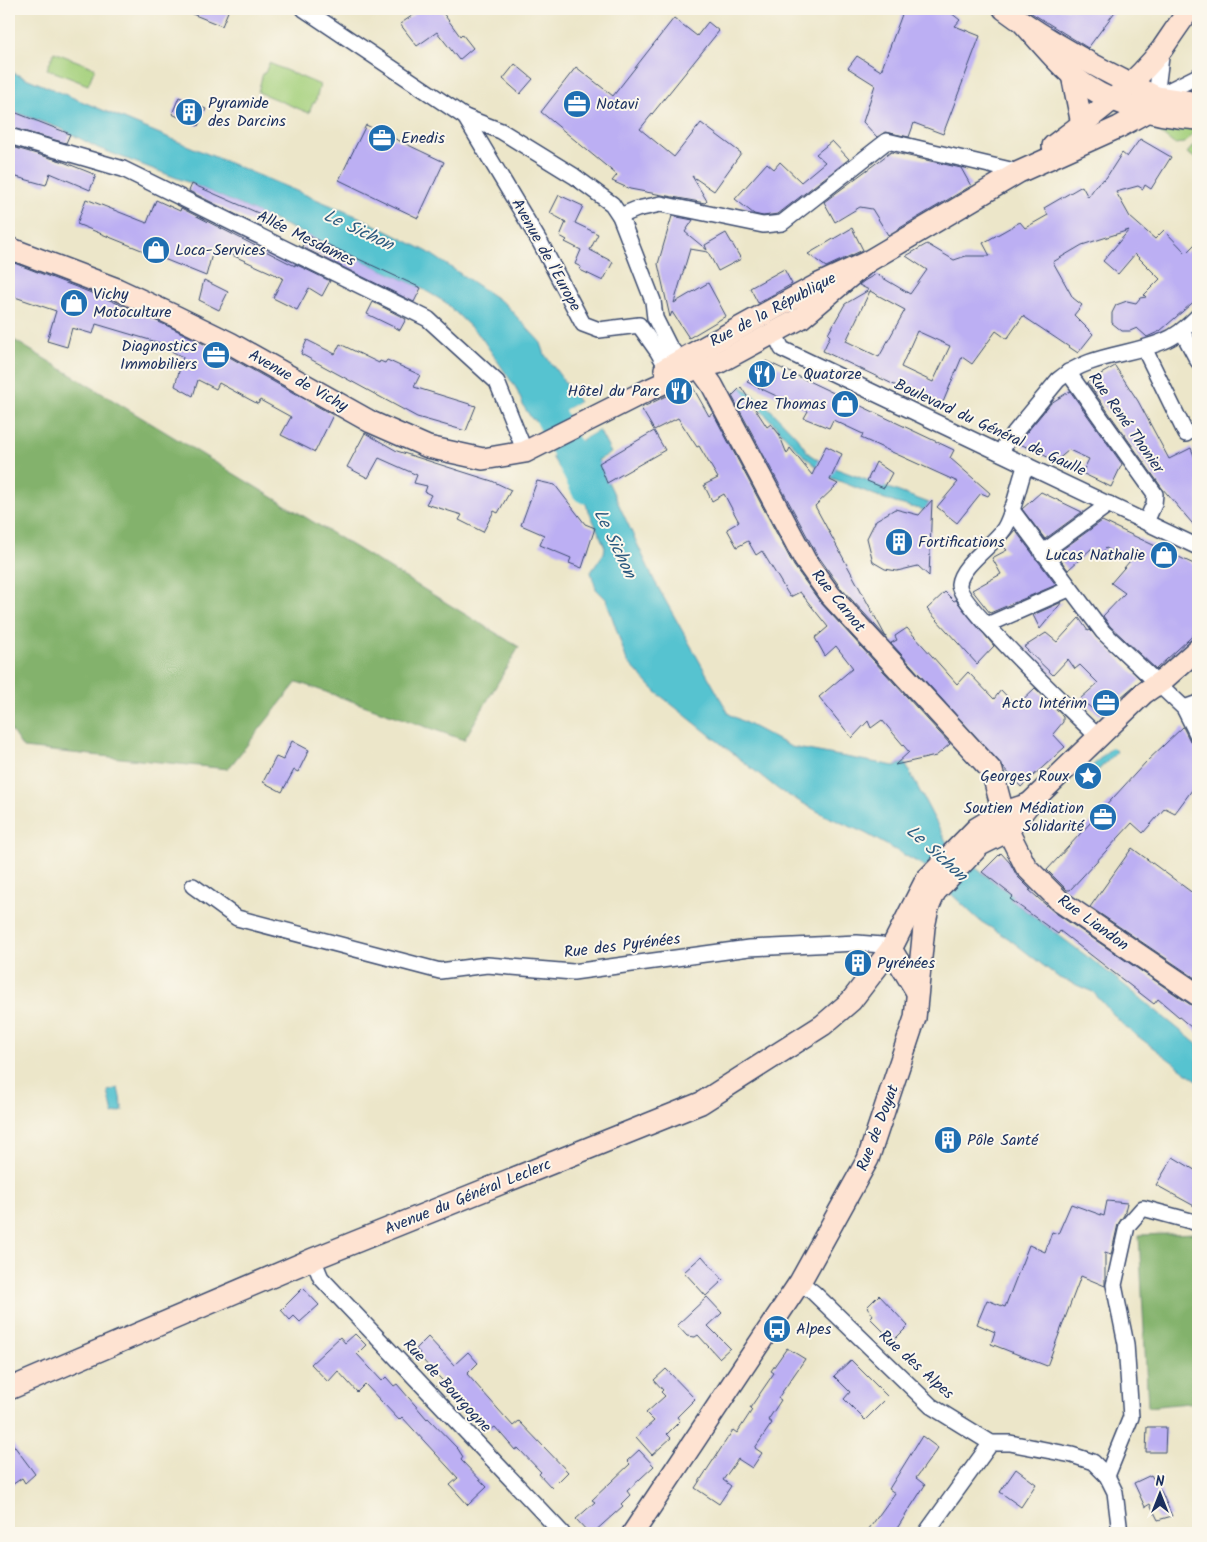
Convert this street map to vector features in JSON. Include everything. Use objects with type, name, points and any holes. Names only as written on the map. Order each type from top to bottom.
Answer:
[{"type":"main road","points":[[1004,9],[1023,23],[1130,84],[1151,104],[1198,118]]},
{"type":"main road","name":"Rue de la République","points":[[1088,131],[1112,101],[1162,49],[1190,9]]},
{"type":"main road","points":[[1023,23],[1072,75],[1112,101],[1151,104],[1198,103]]},
{"type":"main road","points":[[1072,75],[1088,131]]},
{"type":"main road","name":"Rue de la République","points":[[681,365],[763,314],[819,284],[867,262],[1088,131],[1151,104]]},
{"type":"main road","name":"Avenue de Vichy","points":[[9,248],[118,289],[168,313],[230,344],[371,422],[428,447],[483,459],[525,452],[547,442],[590,418],[630,401],[681,365]]},
{"type":"main road","name":"Rue de la République","points":[[681,365],[718,363],[800,318],[867,262]]},
{"type":"main road","points":[[763,314],[774,332]]},
{"type":"main road","name":"Avenue de Vichy","points":[[590,418],[625,392],[681,365]]},
{"type":"main road","name":"Rue Carnot","points":[[681,365],[712,385],[805,560],[836,602],[992,771],[1005,822]]},
{"type":"main road","points":[[931,886],[974,840],[1005,822],[1029,804],[1144,693],[1198,650]]},
{"type":"main road","name":"Rue Liandon","points":[[1005,822],[1026,867],[1061,902],[1198,995]]},
{"type":"main road","name":"Avenue du Général Leclerc","points":[[9,1389],[313,1260],[701,1103],[823,1024],[851,1001],[891,949],[931,886]]},
{"type":"main road","name":"Rue de Doyat","points":[[633,1533],[800,1282],[868,1160],[915,1018],[924,927],[931,886]]},
{"type":"main road","points":[[891,949],[917,992]]},
{"type":"street","name":"Avenue de l'Europe","points":[[304,9],[465,117],[501,131],[600,194],[612,204],[620,216],[653,302],[655,318],[681,365]]},
{"type":"street","points":[[1151,104],[1162,49]]},
{"type":"street","points":[[1151,104],[1198,76]]},
{"type":"street","name":"Avenue de l'Europe","points":[[465,117],[542,244],[584,324],[600,330],[639,325],[655,318]]},
{"type":"street","points":[[488,153],[493,134],[501,131]]},
{"type":"street","name":"Allée Mesdames","points":[[9,136],[123,169],[428,319],[497,382],[525,452]]},
{"type":"street","points":[[620,216],[637,209],[661,204],[763,225],[782,223],[887,142],[1019,172]]},
{"type":"street","points":[[1001,452],[1006,443],[1052,387],[1068,372],[1081,364],[1108,355],[1144,348],[1165,341],[1182,331],[1198,316]]},
{"type":"street","points":[[639,325],[658,352],[681,365]]},
{"type":"street","points":[[1182,331],[1198,361]]},
{"type":"street","name":"Boulevard du Général de Gaulle","points":[[774,332],[782,349],[1198,547]]},
{"type":"street","points":[[1144,348],[1186,434]]},
{"type":"street","name":"Rue René Thonier","points":[[1068,372],[1155,494],[1154,504],[1146,522]]},
{"type":"street","points":[[1026,464],[1005,528],[962,574],[959,585],[961,594],[987,625],[1098,737]]},
{"type":"street","points":[[1042,552],[1109,504]]},
{"type":"street","points":[[1011,509],[1103,632],[1158,683],[1191,705],[1198,736]]},
{"type":"street","points":[[987,625],[1070,589]]},
{"type":"street","name":"Rue des Pyrénées","points":[[194,886],[237,918],[440,972],[487,965],[573,972],[749,948],[857,944],[882,945],[891,949]]},
{"type":"street","points":[[1107,1476],[1131,1417],[1126,1344],[1114,1285],[1127,1226],[1143,1208],[1198,1224]]},
{"type":"street","name":"Rue de Bourgogne","points":[[313,1260],[321,1278],[562,1533]]},
{"type":"street","name":"Rue des Alpes","points":[[800,1282],[814,1293],[931,1406],[991,1444]]},
{"type":"street","points":[[926,1533],[991,1444],[1010,1443],[1072,1454],[1093,1462],[1107,1476],[1115,1492],[1120,1533]]},
{"type":"green space","points":[[54,52],[95,68],[88,85],[47,69]]},
{"type":"green space","points":[[269,63],[320,85],[315,103],[313,103],[309,113],[258,92],[263,73],[265,73]]},
{"type":"green space","points":[[1170,124],[1198,127],[1185,143],[1174,144],[1151,126]]},
{"type":"green space","points":[[1193,146],[1198,146],[1198,160],[1187,153]]},
{"type":"green space","points":[[9,337],[519,647],[464,740],[297,682],[228,769],[23,748],[9,727]]},
{"type":"green space","points":[[1198,1233],[1198,1402],[1148,1407],[1139,1235]]},
{"type":"water","points":[[9,71],[361,218],[428,252],[505,304],[541,343],[545,355],[579,402],[544,422],[541,423],[532,419],[524,407],[516,388],[481,337],[445,302],[421,288],[190,183],[98,148],[62,129],[9,110]]},
{"type":"water","points":[[742,387],[764,403],[796,436],[809,454],[826,465],[929,503],[924,510],[895,503],[829,477],[803,455],[759,408],[736,392]]},
{"type":"water","points":[[599,430],[611,453],[598,460],[655,582],[729,714],[791,747],[894,766],[905,763],[948,845],[926,867],[865,833],[826,816],[779,790],[656,692],[627,661],[606,599],[596,589],[591,572],[604,553],[605,547],[569,466],[560,469],[552,457]]},
{"type":"water","points":[[1112,747],[1117,752],[1092,776],[1087,771]]},
{"type":"water","points":[[973,866],[1013,896],[1010,899],[1112,975],[1198,1045],[1198,1081],[1124,1026],[1093,992],[1058,977],[1008,938],[980,921],[948,891]]},
{"type":"water","points":[[118,1088],[123,1111],[113,1114],[108,1091]]},
{"type":"pier","points":[[579,402],[580,404],[542,425],[541,423]]},
{"type":"pier","points":[[597,428],[599,430],[552,457],[552,454]]},
{"type":"building","points":[[180,9],[229,9],[222,26]]},
{"type":"building","points":[[422,9],[440,9],[460,36],[462,34],[473,48],[459,60],[437,32],[417,46],[400,24]]},
{"type":"building","points":[[904,9],[946,9],[960,20],[955,26],[980,36],[943,134],[914,123],[909,137],[885,132],[877,137],[863,122],[875,85],[848,68],[857,56],[881,71]]},
{"type":"building","points":[[1025,9],[1117,9],[1088,48]]},
{"type":"building","points":[[674,18],[697,36],[708,22],[719,31],[640,129],[674,157],[701,123],[741,153],[714,191],[692,176],[707,201],[705,203],[630,189],[612,181],[617,175],[541,112],[576,67],[613,96]]},
{"type":"building","points":[[515,64],[533,79],[520,94],[503,79]]},
{"type":"building","name":"Pyramide des Darcins","points":[[179,97],[206,109],[198,126],[172,114]]},
{"type":"building","points":[[9,110],[70,134],[66,143],[9,127]]},
{"type":"building","points":[[366,125],[444,162],[418,218],[339,180]]},
{"type":"building","points":[[1140,139],[1171,157],[1151,189],[1145,185],[1143,189],[1138,186],[1116,192],[1130,217],[1155,239],[1164,230],[1186,253],[1198,241],[1198,298],[1160,331],[1147,337],[1137,328],[1130,331],[1122,331],[1112,323],[1112,313],[1116,305],[1127,301],[1136,303],[1140,298],[1146,297],[1144,295],[1160,279],[1135,254],[1118,274],[1103,261],[1129,230],[1082,245],[1053,262],[1073,298],[1082,305],[1074,315],[1093,334],[1078,353],[1023,316],[1007,339],[996,331],[972,364],[962,357],[941,407],[823,351],[830,336],[828,334],[845,304],[869,290],[859,285],[864,281],[876,274],[910,294],[927,270],[906,256],[927,244],[954,260],[966,256],[990,256],[983,243],[1020,222],[1025,228],[1048,215],[1044,208],[1082,186],[1088,197],[1098,183],[1106,178],[1122,153],[1127,157]],"holes":[[[870,291],[905,310],[879,357],[846,341]],[[917,331],[950,346],[933,382],[901,367]]]},
{"type":"building","points":[[832,141],[849,159],[778,214],[763,216],[754,214],[735,199],[767,163],[774,169],[780,162],[801,182],[825,162],[816,154]]},
{"type":"building","points":[[9,146],[61,161],[96,175],[90,190],[50,173],[46,185],[9,175]]},
{"type":"building","points":[[891,152],[961,168],[971,186],[888,235],[872,209],[860,207],[835,222],[824,202]]},
{"type":"building","points":[[192,184],[265,216],[261,227],[189,191]]},
{"type":"building","points":[[559,195],[583,206],[575,223],[598,234],[590,250],[613,262],[603,281],[580,270],[581,267],[575,264],[581,250],[565,242],[567,240],[560,236],[566,222],[550,213]]},
{"type":"building","points":[[86,199],[147,223],[156,200],[180,211],[181,208],[295,266],[295,264],[330,281],[322,296],[309,288],[297,310],[273,298],[283,278],[214,247],[206,276],[77,224]]},
{"type":"building","points":[[672,216],[693,220],[685,232],[707,250],[705,245],[726,233],[741,259],[718,271],[708,252],[690,249],[674,303],[708,283],[726,316],[689,338],[672,312],[670,317],[658,264]]},
{"type":"building","points":[[852,228],[863,250],[826,267],[808,254]]},
{"type":"building","points":[[307,235],[421,288],[414,302],[302,247]]},
{"type":"building","points":[[9,261],[112,301],[172,328],[224,354],[333,415],[315,452],[281,435],[291,417],[260,400],[258,404],[219,383],[216,389],[198,380],[193,396],[175,386],[183,357],[169,350],[170,346],[96,324],[93,334],[72,328],[67,347],[47,341],[56,311],[9,295]]},
{"type":"building","points":[[784,269],[792,284],[758,303],[750,288]]},
{"type":"building","points":[[204,280],[228,292],[219,310],[199,300]]},
{"type":"building","points":[[373,302],[406,319],[400,330],[367,314]]},
{"type":"building","points":[[307,340],[335,354],[340,344],[379,363],[380,361],[385,363],[387,360],[420,375],[414,387],[476,406],[466,431],[417,417],[301,354]]},
{"type":"building","points":[[766,361],[954,450],[950,458],[990,493],[988,496],[981,493],[957,523],[937,507],[958,482],[861,438],[863,434],[833,420],[829,428],[804,418],[808,411],[747,382]]},
{"type":"building","points":[[1115,366],[1138,401],[1169,459],[1191,448],[1198,466],[1198,530],[1162,488],[1087,382]]},
{"type":"building","points":[[691,384],[709,416],[713,413],[794,566],[820,602],[950,744],[936,756],[895,765],[909,752],[882,720],[871,728],[868,721],[852,738],[819,697],[853,668],[836,646],[825,656],[815,638],[828,627],[800,592],[790,597],[762,551],[756,555],[748,541],[737,547],[727,529],[739,522],[724,494],[712,501],[704,485],[718,478],[699,446],[697,447],[678,418],[654,430],[641,408]]},
{"type":"building","points":[[741,387],[767,427],[771,424],[779,434],[787,454],[790,448],[812,475],[826,446],[842,454],[830,480],[838,484],[815,506],[886,637],[840,587],[816,553],[732,396]]},
{"type":"building","points":[[1070,391],[1122,464],[1111,487],[1082,473],[1089,459],[1069,450],[1056,461],[1018,443],[1051,403]]},
{"type":"building","points":[[654,431],[665,450],[607,483],[599,463]]},
{"type":"building","points":[[365,433],[397,451],[492,481],[511,490],[498,513],[494,511],[483,532],[459,520],[462,515],[426,504],[431,495],[425,492],[427,486],[414,483],[417,475],[379,458],[368,478],[347,467]]},
{"type":"building","points":[[876,462],[892,473],[884,488],[867,481]]},
{"type":"building","points":[[537,481],[555,485],[585,524],[595,528],[582,568],[569,563],[571,558],[540,545],[544,535],[521,525]]},
{"type":"building","points":[[1041,492],[1082,512],[1045,539],[1022,509]]},
{"type":"building","name":"Fortifications","points":[[932,500],[929,576],[918,566],[897,571],[885,569],[873,562],[867,538],[876,520],[895,509],[919,515]]},
{"type":"building","points":[[1102,521],[1198,566],[1198,631],[1156,669],[1110,626],[1103,616],[1125,593],[1111,583],[1130,561],[1106,548],[1100,555],[1092,548],[1068,570],[1056,554]]},
{"type":"building","points":[[1015,530],[1056,585],[990,613],[972,590],[1001,574],[992,558],[1007,550],[1002,545]]},
{"type":"building","points":[[945,592],[954,601],[956,600],[994,646],[977,664],[927,609]]},
{"type":"building","points":[[1062,602],[1040,629],[1033,615]]},
{"type":"building","points":[[1079,618],[1088,631],[1090,630],[1141,680],[1100,715],[1080,699],[1098,683],[1080,665],[1075,669],[1068,659],[1053,675],[1024,647],[1046,633],[1057,642]]},
{"type":"building","points":[[907,628],[957,684],[968,672],[994,699],[1001,690],[1016,706],[1035,688],[1063,717],[1063,722],[1053,734],[1065,747],[1021,787],[891,643],[897,640],[895,636]]},
{"type":"building","points":[[1183,727],[1190,741],[1198,745],[1198,782],[1175,813],[1165,808],[1143,833],[1132,823],[1070,890],[1067,890],[1047,870],[1146,762]]},
{"type":"building","points":[[292,741],[309,750],[298,772],[294,770],[282,792],[263,782],[276,757],[283,760]]},
{"type":"building","points":[[1132,848],[1198,897],[1198,980],[1090,907]]},
{"type":"building","points":[[1001,853],[1010,863],[1017,876],[1031,890],[1029,890],[1054,912],[1191,1005],[1198,1007],[1198,1033],[1158,999],[1154,1004],[1060,931],[1058,934],[1010,899],[1013,896],[982,872]]},
{"type":"building","points":[[1173,1157],[1198,1172],[1198,1208],[1156,1185]]},
{"type":"building","points":[[1107,1201],[1127,1203],[1124,1215],[1118,1224],[1111,1255],[1105,1253],[1105,1286],[1081,1276],[1047,1366],[991,1344],[995,1332],[977,1324],[987,1300],[1005,1307],[1029,1245],[1045,1252],[1052,1232],[1058,1234],[1071,1204],[1104,1216]]},
{"type":"building","points":[[702,1256],[723,1280],[706,1296],[684,1272]]},
{"type":"building","points":[[303,1288],[319,1305],[300,1322],[294,1316],[290,1320],[281,1310]]},
{"type":"building","points":[[879,1295],[908,1326],[893,1341],[870,1318],[873,1315],[867,1307]]},
{"type":"building","points":[[707,1297],[722,1313],[708,1326],[730,1348],[719,1358],[698,1335],[695,1337],[687,1336],[677,1325]]},
{"type":"building","points":[[355,1334],[366,1345],[357,1354],[382,1381],[386,1377],[394,1386],[397,1384],[427,1419],[458,1449],[463,1457],[461,1460],[487,1487],[468,1505],[450,1485],[458,1478],[402,1417],[399,1420],[365,1384],[357,1392],[338,1371],[328,1382],[311,1364],[340,1337],[345,1343]]},
{"type":"building","points":[[428,1337],[454,1365],[468,1352],[478,1363],[467,1374],[513,1426],[519,1421],[568,1472],[552,1488],[539,1474],[541,1472],[518,1448],[515,1450],[495,1427],[492,1429],[484,1424],[418,1355],[420,1353],[416,1349]]},
{"type":"building","points":[[787,1348],[805,1359],[778,1398],[781,1400],[768,1420],[772,1423],[755,1448],[762,1453],[752,1468],[738,1459],[723,1480],[731,1486],[719,1504],[695,1488],[733,1430],[737,1433],[752,1410],[750,1408],[774,1373],[771,1371]]},
{"type":"building","points":[[851,1360],[888,1397],[865,1420],[844,1399],[850,1392],[834,1376]]},
{"type":"building","points":[[666,1369],[695,1399],[677,1417],[680,1421],[667,1434],[671,1438],[652,1455],[636,1437],[654,1421],[646,1413],[665,1396],[661,1392],[663,1390],[654,1380]]},
{"type":"building","points":[[1147,1427],[1166,1427],[1165,1452],[1146,1452]]},
{"type":"building","points":[[922,1436],[938,1448],[916,1478],[925,1485],[894,1533],[866,1533],[895,1493],[889,1489]]},
{"type":"building","points":[[9,1439],[35,1474],[25,1483],[22,1478],[9,1487]]},
{"type":"building","points":[[639,1450],[654,1466],[627,1491],[630,1495],[621,1504],[623,1506],[593,1533],[589,1533],[576,1519],[595,1502],[592,1500],[630,1464],[627,1461]]},
{"type":"building","points":[[1016,1469],[1036,1484],[1021,1507],[1000,1492]]},
{"type":"building","points":[[1151,1475],[1162,1493],[1172,1516],[1158,1520],[1150,1504],[1145,1507],[1134,1483]]},
{"type":"waterway","name":"Le Sichon","points":[[533,380],[586,488]]},
{"type":"place","name":"Notavi","points":[[577,104]]},
{"type":"place","name":"Pyramide des Darcins","points":[[189,112]]},
{"type":"place","name":"Enedis","points":[[382,138]]},
{"type":"place","name":"Loca-Services","points":[[156,250]]},
{"type":"place","name":"Vichy Motoculture","points":[[74,303]]},
{"type":"place","name":"Diagnostics Immobiliers","points":[[216,355]]},
{"type":"place","name":"Le Quatorze","points":[[762,374]]},
{"type":"place","name":"Hôtel du Parc","points":[[679,391]]},
{"type":"place","name":"Chez Thomas","points":[[845,404]]},
{"type":"place","name":"Fortifications","points":[[899,542]]},
{"type":"place","name":"Lucas Nathalie","points":[[1164,555]]},
{"type":"place","name":"Acto Intérim","points":[[1106,703]]},
{"type":"place","name":"Georges Roux","points":[[1088,776]]},
{"type":"place","name":"Soutien Médiation Solidarité","points":[[1103,817]]},
{"type":"place","name":"Pyrénées","points":[[858,963]]},
{"type":"place","name":"Pôle Santé","points":[[948,1140]]},
{"type":"place","name":"Alpes","points":[[777,1329]]}]
